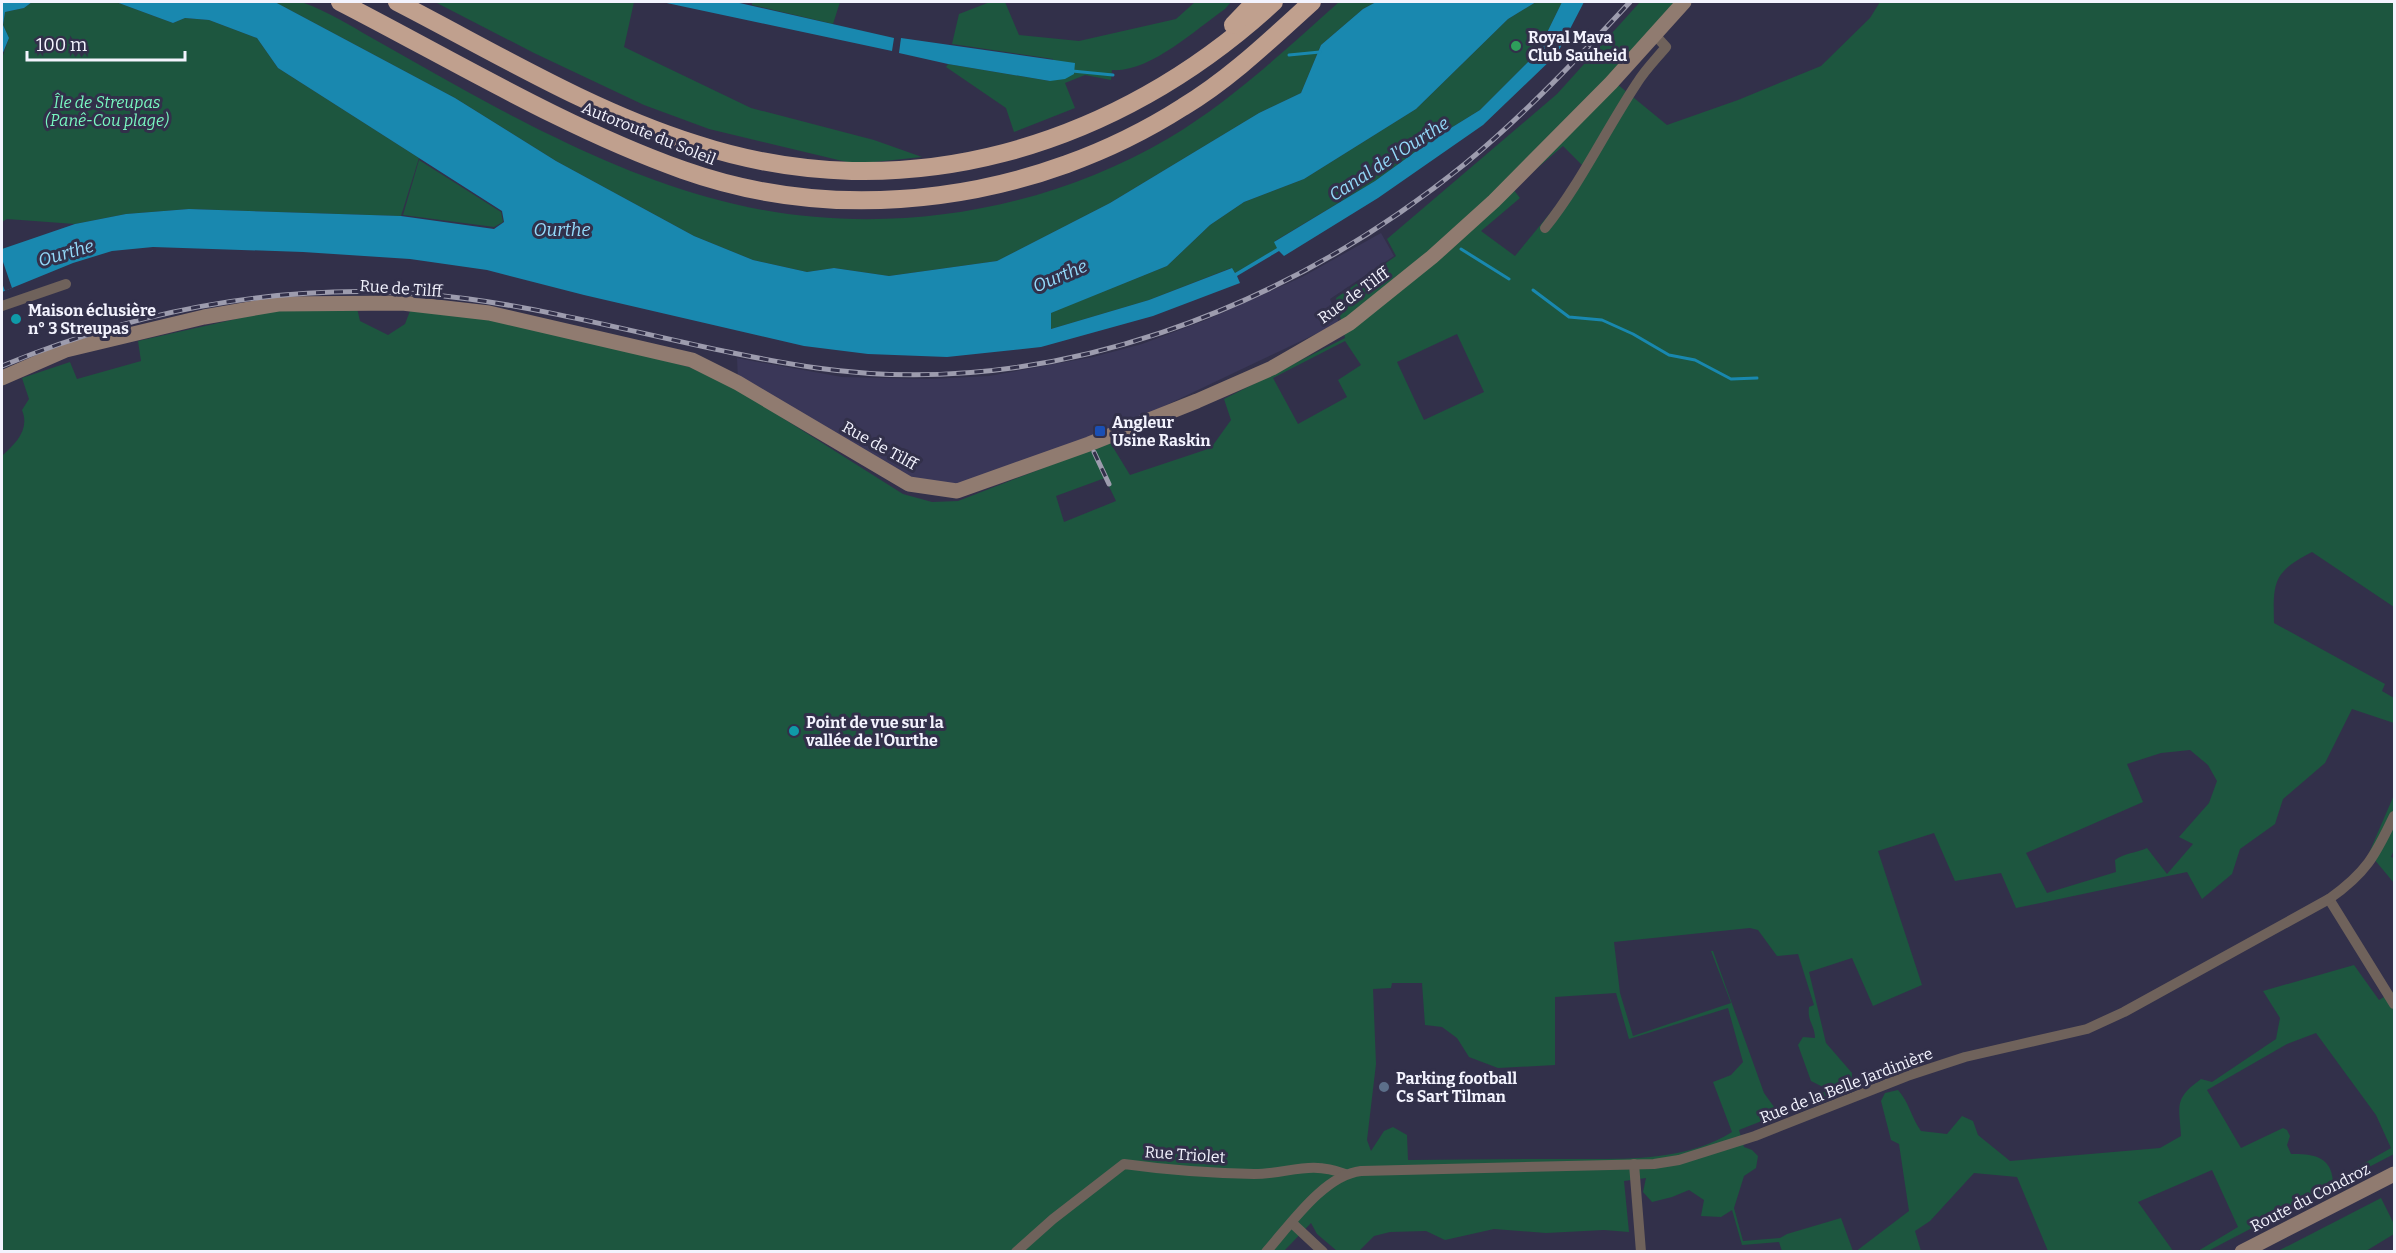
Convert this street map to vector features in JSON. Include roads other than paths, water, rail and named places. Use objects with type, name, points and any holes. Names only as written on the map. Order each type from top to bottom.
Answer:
[{"type":"highway","name":"Autoroute du Soleil","points":[[340,2],[567,120],[683,170],[757,191],[798,196],[886,200],[979,189],[1021,180],[1056,169],[1116,144],[1185,106],[1227,76],[1312,2]]},
{"type":"highway","name":"Autoroute du Soleil","points":[[397,2],[536,75],[644,125],[730,155],[802,168],[876,171],[927,168],[1018,151],[1080,129],[1164,86],[1222,45],[1274,2]]},
{"type":"highway","points":[[1222,45],[1234,23],[1255,2]]},
{"type":"main road","name":"Rue de Tilff","points":[[2,378],[66,350],[204,317],[278,304],[402,303],[489,313],[692,360],[738,383],[909,484],[957,491],[1089,444],[1197,401],[1272,368],[1350,323],[1432,257],[1494,201],[1580,116],[1684,2]]},
{"type":"main road","name":"Route du Condroz","points":[[2242,1251],[2394,1174]]},
{"type":"street","points":[[1545,228],[1582,176],[1638,81],[1666,47],[1655,35]]},
{"type":"street","points":[[2,306],[66,284]]},
{"type":"street","name":"Rue de la Belle Jardinière","points":[[1266,1251],[1325,1186],[1345,1174],[1361,1171],[1634,1164],[1679,1160],[1755,1136],[1907,1076],[1965,1057],[2087,1029],[2124,1012],[2329,899],[2350,884],[2374,858],[2394,816]]},
{"type":"street","points":[[2329,899],[2394,1004]]},
{"type":"street","name":"Rue Triolet","points":[[1016,1251],[1124,1164],[1175,1171],[1252,1174],[1300,1167],[1328,1167],[1345,1174]]},
{"type":"street","points":[[1634,1164],[1641,1251]]},
{"type":"street","points":[[1292,1223],[1323,1251]]},
{"type":"water","points":[[2,2],[32,2],[24,8],[5,12],[3,25],[9,38],[2,55]]},
{"type":"water","name":"Ourthe","points":[[116,2],[275,2],[455,98],[556,161],[694,236],[753,260],[807,272],[834,268],[889,276],[997,261],[1110,203],[1259,113],[1301,93],[1321,45],[1363,9],[1376,2],[1536,2],[1508,19],[1416,109],[1304,179],[1244,202],[1210,225],[1167,266],[1051,313],[1051,329],[1149,300],[1232,268],[1235,273],[1277,248],[1274,242],[1375,181],[1433,139],[1480,110],[1537,53],[1562,2],[1584,2],[1557,54],[1483,125],[1378,198],[1284,256],[1279,251],[1237,276],[1240,283],[1153,316],[1041,347],[947,357],[868,354],[804,346],[487,270],[410,259],[303,252],[153,247],[112,251],[73,263],[2,292],[2,249],[75,224],[126,214],[189,209],[401,216],[494,229],[504,222],[502,211],[278,68],[257,38],[209,20],[185,18],[173,23]]},
{"type":"water","points":[[662,2],[735,2],[894,38],[892,51]]},
{"type":"water","points":[[901,38],[1075,63],[1074,74],[1065,79],[1050,81],[948,64],[899,53]]},
{"type":"waterway","points":[[1289,55],[1320,52]]},
{"type":"waterway","points":[[1072,71],[1113,75]]},
{"type":"waterway","points":[[1461,249],[1509,279]]},
{"type":"waterway","points":[[1533,290],[1569,317],[1602,320],[1633,334],[1669,355],[1695,360],[1731,379],[1757,378]]},
{"type":"railway","points":[[2,366],[58,345],[172,312],[231,301],[290,294],[350,292],[409,293],[513,306],[773,361],[817,368],[904,375],[991,370],[1077,356],[1161,333],[1243,301],[1321,261],[1396,215],[1466,163],[1509,125],[1571,65],[1630,2]]},
{"type":"railway","points":[[1094,452],[1109,484]]},
{"type":"place","name":"Royal Mava Club Sauheid","points":[[1516,46]]},
{"type":"place","name":"Maison éclusière n° 3 Streupas","points":[[16,319]]},
{"type":"place","name":"Angleur Usine Raskin","points":[[1100,431]]},
{"type":"place","name":"Point de vue sur la vallée de l'Ourthe","points":[[794,731]]},
{"type":"place","name":"Parking football Cs Sart Tilman","points":[[1384,1087]]},
{"type":"park label","name":"Île de Streupas (Panê-Cou plage)","points":[[107,111]]},
{"type":"water label","name":"Canal de l'Ourthe","points":[[1389,159]]}]
